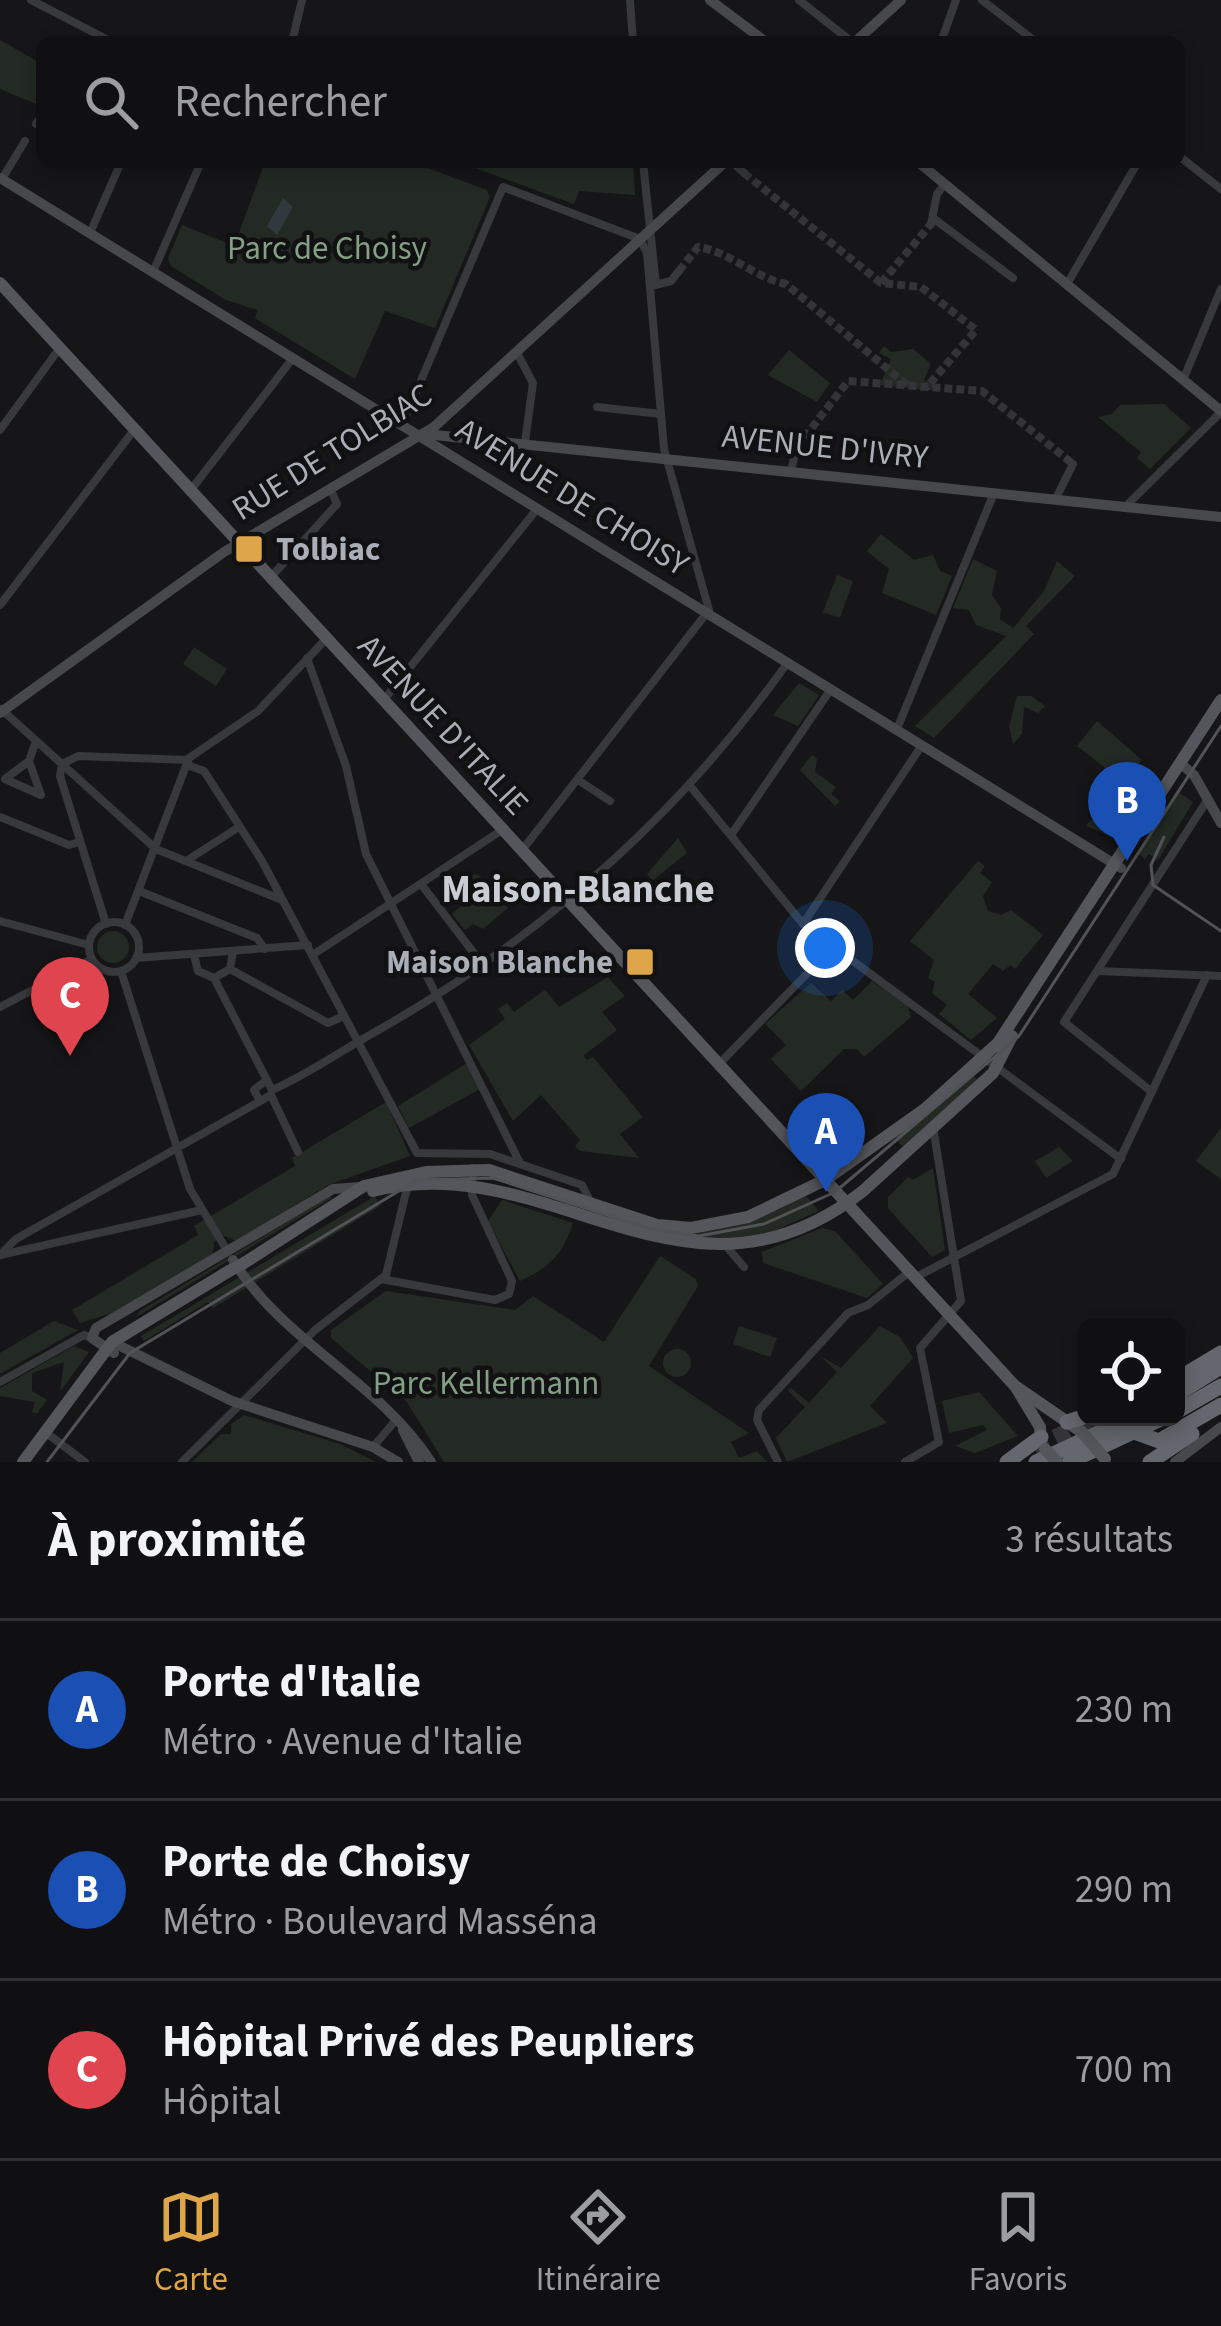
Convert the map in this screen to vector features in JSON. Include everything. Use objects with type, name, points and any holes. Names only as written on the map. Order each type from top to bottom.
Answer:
[{"type":"highway","points":[[1185,1375],[1221,1353]]},
{"type":"highway","points":[[1185,1389],[1221,1367]]},
{"type":"highway","points":[[1185,1407],[1221,1386]]},
{"type":"highway","points":[[1125,1426],[1159,1441],[1221,1408]]},
{"type":"highway","points":[[1150,1462],[1221,1408]]},
{"type":"highway","points":[[1007,1462],[1107,1426]]},
{"type":"highway","points":[[1069,1462],[1146,1426]]},
{"type":"main road","points":[[710,0],[758,36]]},
{"type":"main road","points":[[861,36],[901,0]]},
{"type":"main road","name":"RUE DE TOLBIAC","points":[[1,711],[238,543],[423,434],[721,168]]},
{"type":"main road","points":[[924,168],[1221,412]]},
{"type":"main road","name":"AVENUE DE CHOISY","points":[[1,178],[1118,866]]},
{"type":"main road","name":"AVENUE D'ITALIE","points":[[0,283],[1017,1388]]},
{"type":"main road","name":"AVENUE D'IVRY","points":[[423,434],[1221,517]]},
{"type":"main road","points":[[398,1462],[373,1447],[242,1405],[92,1338],[96,1328],[334,1189],[409,1181],[503,1190],[660,1240],[726,1246],[762,1240],[846,1204],[998,1066],[1016,1029],[1221,700]]},
{"type":"main road","points":[[1183,765],[1221,712]]},
{"type":"main road","points":[[1183,765],[1221,823]]},
{"type":"main road","points":[[347,1200],[473,1162],[657,1225],[709,1228],[748,1217],[825,1180],[925,1109],[984,1058],[1118,866]]},
{"type":"main road","points":[[23,1462],[113,1347],[151,1318],[364,1186]]},
{"type":"main road","points":[[228,1252],[253,1294],[398,1420],[431,1462]]},
{"type":"main road","points":[[1017,1388],[1077,1422]]},
{"type":"main road","points":[[1017,1388],[1041,1450],[1057,1462]]},
{"type":"main road","points":[[398,1420],[418,1462]]},
{"type":"main road","points":[[1041,1450],[1077,1424]]},
{"type":"main road","points":[[1080,1426],[1106,1460]]},
{"type":"main road","points":[[1175,1462],[1221,1427]]},
{"type":"main road","points":[[33,1462],[48,1434]]},
{"type":"street","points":[[31,0],[100,36]]},
{"type":"street","points":[[293,36],[302,0]]},
{"type":"street","points":[[630,0],[633,36]]},
{"type":"street","points":[[799,0],[846,36]]},
{"type":"street","points":[[943,36],[956,0]]},
{"type":"street","points":[[982,0],[1028,36]]},
{"type":"street","points":[[1,178],[26,142]]},
{"type":"street","points":[[1185,161],[1221,189]]},
{"type":"street","points":[[89,233],[118,168]]},
{"type":"street","points":[[153,272],[198,168]]},
{"type":"street","points":[[523,849],[708,613],[710,601],[668,457],[661,414],[643,168]]},
{"type":"street","points":[[737,168],[744,173]]},
{"type":"street","points":[[1067,284],[1135,168]]},
{"type":"street","points":[[944,184],[932,221],[1013,278]]},
{"type":"street","points":[[404,423],[503,187],[645,235]]},
{"type":"street","points":[[652,285],[670,281],[679,271]]},
{"type":"street","points":[[1183,380],[1221,289]]},
{"type":"street","points":[[0,430],[60,348]]},
{"type":"street","points":[[517,352],[533,382],[525,442]]},
{"type":"street","points":[[190,491],[294,357]]},
{"type":"street","points":[[597,407],[661,414]]},
{"type":"street","points":[[1126,506],[1221,412]]},
{"type":"street","points":[[2,598],[134,429]]},
{"type":"street","points":[[791,470],[797,447]]},
{"type":"street","points":[[1056,498],[1072,464],[1068,460]]},
{"type":"street","points":[[270,578],[337,504],[331,490]]},
{"type":"street","points":[[897,728],[995,492]]},
{"type":"street","points":[[383,701],[538,508]]},
{"type":"street","points":[[125,925],[191,760],[258,711],[326,640]]},
{"type":"street","points":[[307,658],[346,766],[366,854],[517,1146],[520,1164]]},
{"type":"street","points":[[0,1255],[16,1239],[269,1089],[439,996],[570,902],[691,787],[788,662]]},
{"type":"street","points":[[731,835],[831,688]]},
{"type":"street","points":[[1,711],[156,849],[283,901]]},
{"type":"street","points":[[29,760],[42,798],[5,779],[29,760],[37,741]]},
{"type":"street","points":[[803,924],[923,745]]},
{"type":"street","points":[[62,764],[78,756],[191,760],[202,768],[283,901],[417,1153],[520,1164],[582,1185],[592,1204]]},
{"type":"street","points":[[62,764],[60,776],[106,923]]},
{"type":"street","points":[[578,780],[610,801]]},
{"type":"street","points":[[691,787],[803,924],[1120,1159]]},
{"type":"street","points":[[1152,1092],[1064,1025],[1208,799]]},
{"type":"street","points":[[0,817],[69,845],[80,842]]},
{"type":"street","points":[[185,862],[240,827]]},
{"type":"street","points":[[106,923],[89,945],[92,959],[103,970],[121,971],[136,958],[310,950],[503,830]]},
{"type":"street","points":[[421,884],[482,965]]},
{"type":"street","points":[[140,891],[257,938],[265,949]]},
{"type":"street","points":[[0,921],[89,945]]},
{"type":"street","points":[[106,923],[125,925],[138,942],[136,958]]},
{"type":"street","points":[[719,1064],[834,946]]},
{"type":"street","points":[[230,969],[232,952]]},
{"type":"street","points":[[194,954],[198,971],[214,978],[298,1152]]},
{"type":"street","points":[[0,1007],[92,959]]},
{"type":"street","points":[[230,969],[328,1023],[344,1016]]},
{"type":"street","points":[[214,978],[230,969]]},
{"type":"street","points":[[121,971],[176,1147],[202,1210],[228,1252]]},
{"type":"street","points":[[1096,971],[1221,976]]},
{"type":"street","points":[[778,1462],[758,1412],[848,1313],[911,1275],[955,1258],[1110,1177],[1207,975]]},
{"type":"street","points":[[259,1099],[254,1090],[269,1089]]},
{"type":"street","points":[[904,1462],[931,1449],[939,1438],[920,1348],[961,1301],[932,1126]]},
{"type":"street","points":[[381,1279],[494,1300],[509,1294],[512,1281],[472,1186],[473,1162]]},
{"type":"street","points":[[182,1462],[306,1340],[381,1279],[409,1181]]},
{"type":"street","points":[[0,1255],[202,1210]]},
{"type":"street","points":[[726,1246],[744,1267]]},
{"type":"street","points":[[0,1382],[84,1335],[92,1338]]},
{"type":"street","points":[[373,1447],[398,1420]]},
{"type":"street","points":[[48,1434],[85,1462]]},
{"type":"green space","points":[[0,40],[36,61],[36,104],[0,89]]},
{"type":"green space","name":"Parc de Choisy","points":[[263,168],[427,168],[487,190],[490,197],[435,328],[385,311],[355,379],[255,318],[258,310],[226,300],[171,266],[168,258],[182,225],[234,246]]},
{"type":"green space","points":[[475,168],[633,168],[635,195],[579,191],[574,204]]},
{"type":"green space","points":[[884,346],[891,352],[913,349],[931,364],[924,380],[934,386],[931,390],[880,385],[891,359],[879,353]]},
{"type":"green space","points":[[789,350],[830,383],[817,402],[768,375]]},
{"type":"green space","points":[[1164,404],[1191,428],[1150,469],[1137,458],[1141,452],[1098,417],[1112,414],[1120,405]]},
{"type":"green space","points":[[881,534],[914,560],[933,555],[940,571],[952,576],[936,615],[882,593],[889,569],[867,551]]},
{"type":"green space","points":[[973,559],[997,571],[992,595],[1001,608],[1000,619],[1013,628],[1044,591],[1057,561],[1075,576],[1026,626],[1034,634],[934,738],[915,726],[1006,636],[976,625],[969,610],[953,608]]},
{"type":"green space","points":[[837,575],[853,581],[840,618],[823,612]]},
{"type":"green space","points":[[194,647],[227,669],[216,686],[183,664]]},
{"type":"green space","points":[[799,683],[819,695],[798,726],[773,715]]},
{"type":"green space","points":[[1017,696],[1031,696],[1045,706],[1038,713],[1024,707],[1022,734],[1013,744],[1009,726]]},
{"type":"green space","points":[[1097,721],[1142,760],[1131,773],[1108,770],[1077,746]]},
{"type":"green space","points":[[812,755],[817,759],[815,772],[836,787],[831,794],[840,801],[835,806],[800,770]]},
{"type":"green space","points":[[1177,791],[1193,802],[1158,860],[1149,854],[1145,859],[1137,853]]},
{"type":"green space","points":[[1102,807],[1128,822],[1117,839],[1086,826]]},
{"type":"green space","points":[[678,838],[687,853],[652,881],[647,874]]},
{"type":"green space","points":[[978,861],[985,866],[980,873],[992,882],[983,896],[988,911],[1001,915],[1011,910],[1043,935],[1015,969],[1010,965],[1003,971],[993,964],[968,994],[997,1018],[971,1040],[939,1014],[947,1005],[932,993],[935,982],[928,978],[934,960],[910,941]]},
{"type":"green space","points":[[476,874],[492,884],[489,887],[508,908],[483,929],[473,924],[465,930],[452,914],[461,906],[444,889]]},
{"type":"green space","points":[[113,931],[124,936],[129,947],[124,958],[113,963],[102,958],[97,947],[102,936]]},
{"type":"green space","points":[[608,977],[625,996],[602,1012],[617,1030],[583,1056],[593,1057],[643,1117],[620,1134],[639,1158],[580,1151],[575,1146],[580,1140],[541,1095],[513,1121],[469,1045],[505,1019],[498,1009],[507,1003],[514,1012],[545,990],[559,1007]]},
{"type":"green space","points":[[872,981],[907,1005],[911,1017],[864,1057],[857,1049],[844,1049],[801,1091],[771,1059],[786,1045],[765,1024],[811,983],[831,1001],[842,990],[853,1000]]},
{"type":"green space","points":[[469,1062],[480,1089],[409,1128],[398,1106]]},
{"type":"green space","points":[[972,1074],[979,1082],[904,1148],[894,1137]]},
{"type":"green space","points":[[386,1102],[410,1156],[328,1185],[237,1241],[224,1236],[214,1242],[213,1255],[112,1313],[80,1323],[72,1310],[198,1235],[194,1226],[295,1166],[292,1158]]},
{"type":"green space","points":[[1221,1128],[1221,1179],[1196,1161]]},
{"type":"green space","points":[[1059,1147],[1073,1161],[1046,1178],[1035,1161]]},
{"type":"green space","points":[[933,1168],[945,1250],[932,1257],[888,1208],[888,1197],[908,1177],[913,1180]]},
{"type":"green space","points":[[375,1196],[380,1206],[213,1308],[208,1302],[144,1341],[141,1336]]},
{"type":"green space","points":[[806,1196],[819,1211],[769,1233],[696,1243],[697,1232],[740,1224]]},
{"type":"green space","points":[[332,1198],[136,1317],[140,1311]]},
{"type":"green space","points":[[502,1200],[573,1223],[554,1258],[520,1281],[488,1221]]},
{"type":"green space","points":[[822,1228],[835,1231],[883,1284],[867,1298],[763,1263],[762,1252]]},
{"type":"green space","name":"Parc Kellermann","points":[[660,1256],[696,1279],[698,1286],[649,1366],[749,1433],[731,1442],[739,1458],[757,1451],[767,1462],[444,1462],[407,1402],[331,1338],[331,1330],[386,1291],[515,1310],[533,1296],[604,1342]]},
{"type":"green space","points":[[54,1321],[78,1330],[0,1374],[0,1353]]},
{"type":"green space","points":[[739,1326],[777,1338],[770,1357],[733,1344]]},
{"type":"green space","points":[[880,1326],[900,1337],[913,1358],[870,1406],[887,1423],[787,1462],[776,1438],[805,1407],[788,1391],[791,1388],[809,1403],[837,1372],[820,1356],[841,1368]]},
{"type":"green space","points":[[74,1346],[89,1352],[60,1392],[64,1362],[32,1373],[32,1391],[47,1400],[37,1413],[32,1412],[35,1402],[0,1396],[0,1388]]},
{"type":"green space","points":[[677,1349],[687,1353],[691,1363],[687,1373],[677,1377],[667,1373],[663,1363],[667,1353]]},
{"type":"green space","points":[[979,1392],[1018,1436],[975,1453],[955,1446],[987,1430],[983,1425],[949,1433],[942,1401]]},
{"type":"green space","points":[[244,1415],[340,1444],[376,1462],[192,1462],[221,1434],[231,1434],[231,1424]]},
{"type":"shaded area","points":[[283,198],[293,207],[277,235],[267,226]]},
{"type":"tunnel","points":[[744,173],[881,283],[921,287],[976,330],[926,388]]},
{"type":"tunnel","points":[[881,283],[931,224]]},
{"type":"tunnel","points":[[679,271],[698,247],[786,284],[908,386]]},
{"type":"tunnel","points":[[797,447],[848,381],[982,391],[1068,460]]},
{"type":"tunnel","points":[[1034,1447],[1077,1426]]},
{"type":"tram line","points":[[47,1462],[130,1353],[417,1180],[493,1178],[650,1229],[699,1236],[764,1224],[835,1192],[1019,1036],[1221,726]]},
{"type":"tram line","points":[[1164,837],[1151,865],[1153,885],[1221,931]]},
{"type":"place","name":"Tolbiac","points":[[249,549]]},
{"type":"place","name":"Porte de Choisy","points":[[1127,861]]},
{"type":"place","name":"Maison Blanche","points":[[640,962]]},
{"type":"place","name":"Hôpital Privé des Peupliers","points":[[70,1056]]},
{"type":"place","name":"Porte d'Italie","points":[[826,1192]]},
{"type":"district","name":"Maison-Blanche","points":[[578,890]]}]
